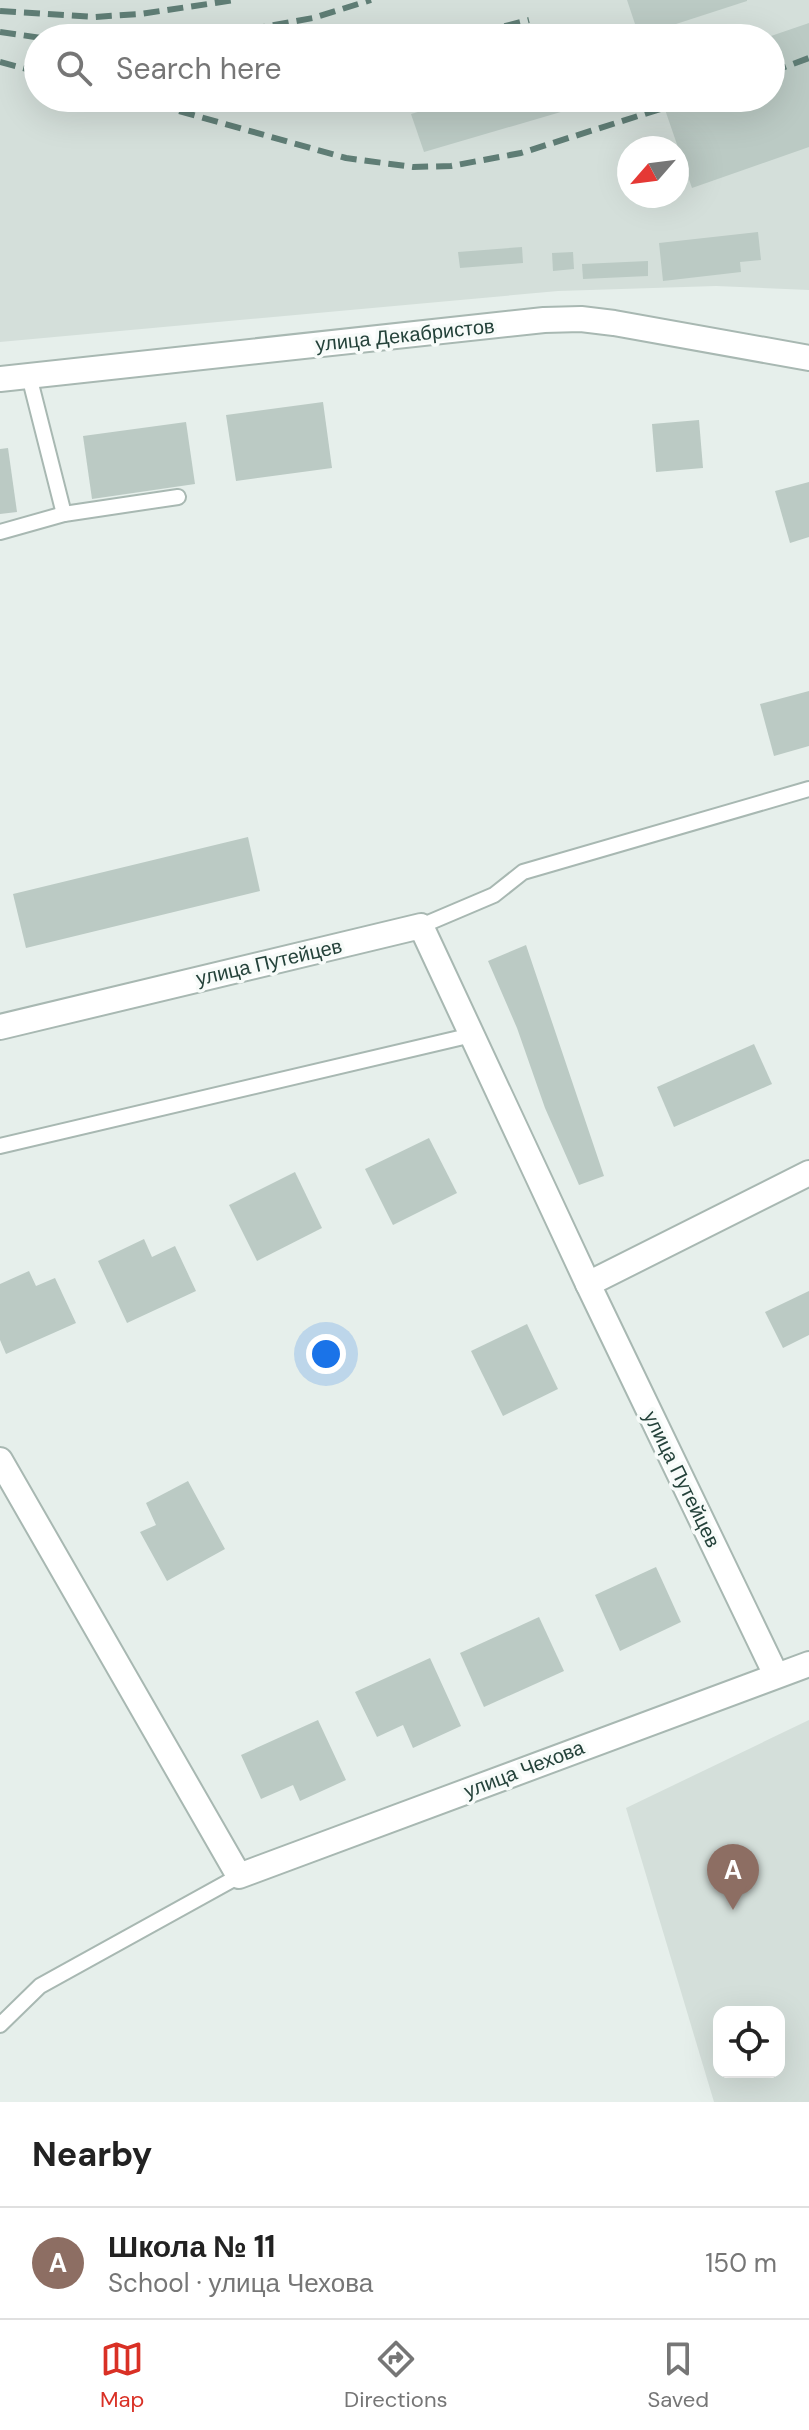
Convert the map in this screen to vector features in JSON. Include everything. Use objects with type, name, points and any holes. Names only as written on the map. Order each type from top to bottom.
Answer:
[{"type":"street","name":"улица Декабристов","points":[[0,379],[544,320],[581,319],[809,358]]},
{"type":"street","name":"улица Путейцев","points":[[0,1027],[421,926],[588,1284],[776,1675]]},
{"type":"street","points":[[588,1284],[809,1173]]},
{"type":"street","points":[[0,1460],[239,1876]]},
{"type":"street","name":"улица Чехова","points":[[239,1876],[809,1664]]},
{"type":"lane","points":[[29,376],[64,514]]},
{"type":"lane","points":[[0,532],[64,514],[178,497]]},
{"type":"lane","points":[[421,926],[494,895],[523,872],[809,789]]},
{"type":"lane","points":[[0,1146],[472,1035]]},
{"type":"lane","points":[[0,2025],[40,1986],[239,1876]]},
{"type":"shaded area","points":[[0,0],[809,0],[809,290],[716,286],[558,291],[0,342]]},
{"type":"shaded area","points":[[809,1720],[809,2102],[714,2102],[626,1808]]},
{"type":"building","points":[[627,0],[747,0],[676,24],[635,24]]},
{"type":"building","points":[[809,23],[809,147],[692,188],[689,179],[689,136],[674,136],[666,112],[785,112],[785,31]]},
{"type":"building","points":[[418,112],[561,112],[424,152],[411,114]]},
{"type":"building","points":[[758,232],[761,260],[740,262],[741,272],[663,281],[659,243]]},
{"type":"building","points":[[522,247],[523,263],[460,268],[458,252]]},
{"type":"building","points":[[573,252],[574,269],[553,271],[552,253]]},
{"type":"building","points":[[648,261],[648,276],[583,279],[582,264]]},
{"type":"building","points":[[323,402],[332,468],[236,481],[226,415]]},
{"type":"building","points":[[699,420],[703,468],[656,472],[652,424]]},
{"type":"building","points":[[186,422],[195,484],[92,499],[83,436]]},
{"type":"building","points":[[8,448],[17,512],[0,514],[0,449]]},
{"type":"building","points":[[809,482],[809,537],[790,543],[775,491]]},
{"type":"building","points":[[809,691],[809,746],[774,756],[760,704]]},
{"type":"building","points":[[248,837],[260,891],[26,948],[13,894]]},
{"type":"building","points":[[526,945],[604,1176],[579,1185],[545,1108],[517,1028],[488,961]]},
{"type":"building","points":[[754,1044],[772,1084],[674,1127],[657,1087]]},
{"type":"building","points":[[429,1138],[457,1193],[393,1225],[365,1169]]},
{"type":"building","points":[[295,1172],[322,1228],[257,1261],[229,1205]]},
{"type":"building","points":[[144,1239],[152,1257],[175,1246],[196,1291],[127,1323],[98,1261]]},
{"type":"building","points":[[29,1271],[36,1286],[55,1278],[76,1323],[6,1354],[0,1340],[0,1284]]},
{"type":"building","points":[[809,1291],[809,1335],[783,1348],[765,1312]]},
{"type":"building","points":[[527,1324],[558,1389],[503,1416],[471,1351]]},
{"type":"building","points":[[188,1481],[225,1549],[167,1581],[140,1532],[156,1525],[146,1503]]},
{"type":"building","points":[[656,1567],[681,1622],[620,1651],[595,1595]]},
{"type":"building","points":[[539,1617],[564,1671],[484,1707],[460,1653]]},
{"type":"building","points":[[430,1658],[461,1726],[413,1748],[403,1725],[377,1737],[355,1692]]},
{"type":"building","points":[[318,1720],[346,1780],[300,1801],[293,1785],[261,1799],[241,1755]]},
{"type":"railway","points":[[0,11],[94,17],[140,14],[235,0]]},
{"type":"railway","points":[[280,24],[313,18],[371,0]]},
{"type":"railway","points":[[513,24],[529,20]]},
{"type":"railway","points":[[0,32],[24,35]]},
{"type":"railway","points":[[785,67],[809,58]]},
{"type":"railway","points":[[0,62],[24,68]]},
{"type":"railway","points":[[183,112],[346,158],[413,167],[451,166],[521,153],[651,112]]},
{"type":"place","name":"Школа № 11","points":[[733,1910]]}]
